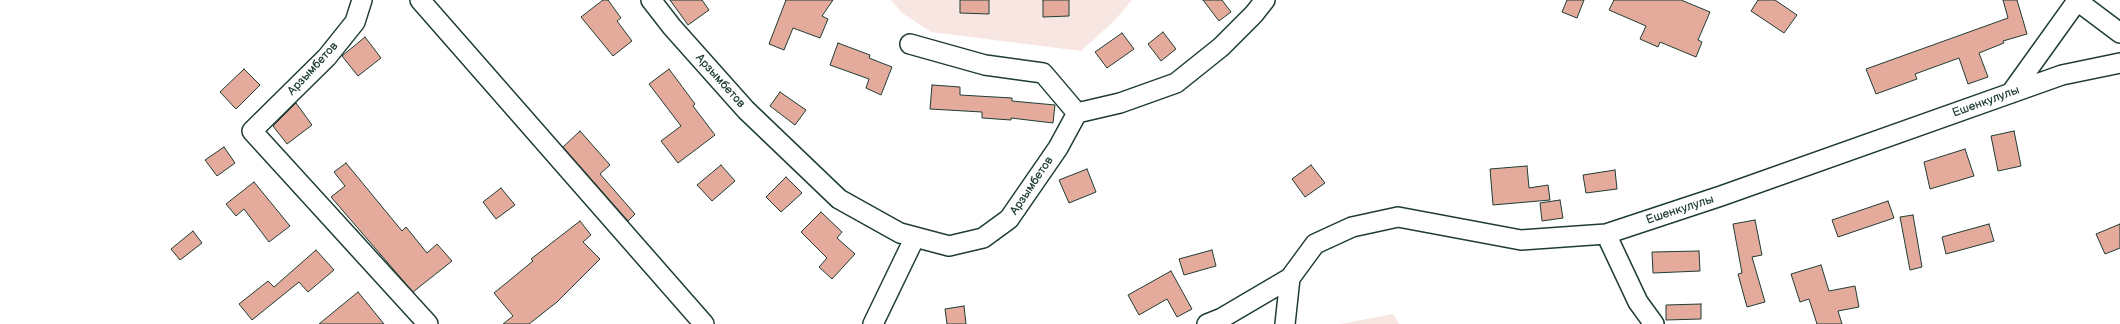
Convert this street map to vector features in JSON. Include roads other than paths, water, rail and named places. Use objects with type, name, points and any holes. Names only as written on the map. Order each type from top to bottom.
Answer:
[{"type":"street","name":"Арзымбетов","points":[[362,0],[355,22],[328,58],[252,131],[428,324]]},
{"type":"street","points":[[420,0],[704,324]]},
{"type":"street","name":"Арзымбетов","points":[[651,0],[672,27],[746,110],[839,199],[900,233],[915,237],[949,246],[983,238],[1009,219],[1058,148],[1077,113]]},
{"type":"street","points":[[910,44],[985,65],[1043,73],[1077,113],[1120,103],[1176,83],[1221,47],[1254,14],[1265,0]]},
{"type":"street","points":[[2011,93],[2077,1],[2120,33]]},
{"type":"street","name":"Ешенкулулы","points":[[1290,278],[1315,244],[1352,227],[1398,217],[1521,240],[1606,234],[1721,196],[2062,75],[2120,63]]},
{"type":"street","points":[[1606,234],[1638,302],[1654,324]]},
{"type":"street","points":[[874,324],[915,237]]},
{"type":"street","points":[[1207,324],[1222,318],[1290,278]]},
{"type":"street","points":[[1285,324],[1290,278]]}]
